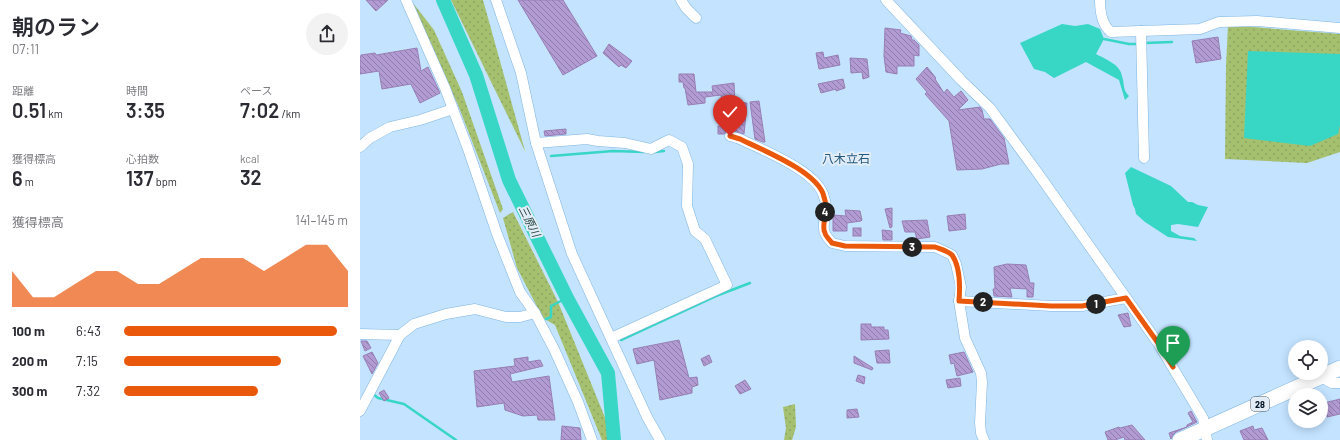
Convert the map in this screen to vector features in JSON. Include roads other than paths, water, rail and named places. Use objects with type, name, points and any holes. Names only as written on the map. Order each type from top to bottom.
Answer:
[{"type":"highway","name":"28","points":[[1328,374],[1340,368]]},
{"type":"highway","name":"28","points":[[1180,440],[1206,435],[1315,380]]},
{"type":"street","points":[[406,0],[453,108],[497,234],[520,292],[534,313],[554,349],[578,402],[592,440]]},
{"type":"street","points":[[496,0],[521,73],[536,143],[572,254],[647,417],[660,440]]},
{"type":"street","points":[[681,0],[686,8],[696,18]]},
{"type":"street","points":[[886,0],[961,80],[990,108],[1158,343],[1203,418],[1206,435]]},
{"type":"street","points":[[1100,0],[1100,9],[1106,28],[1111,32],[1200,29],[1218,22],[1250,22],[1340,28]]},
{"type":"street","points":[[1141,31],[1144,158]]},
{"type":"street","points":[[360,147],[370,138],[390,127],[420,120],[453,108]]},
{"type":"street","points":[[730,136],[740,139],[796,167],[813,178],[825,198],[826,216],[824,221],[824,233],[832,243],[845,246],[935,247],[952,255],[956,264],[961,287],[959,301],[965,338],[981,372],[980,423],[981,433],[984,440]]},
{"type":"street","points":[[536,143],[587,139],[634,144],[651,150],[669,140],[682,147],[688,164],[687,206],[695,231],[705,239],[727,285],[611,338]]},
{"type":"street","points":[[959,301],[1051,306],[1082,306],[1126,298]]},
{"type":"street","points":[[360,411],[400,335],[414,324],[446,314],[475,309],[506,317],[520,317],[534,313]]},
{"type":"street","points":[[360,334],[400,335]]},
{"type":"street","points":[[1326,380],[1332,383],[1340,383]]},
{"type":"waterway","name":"三原川","points":[[443,0],[476,75],[509,180],[567,298],[608,373],[614,440]]},
{"type":"waterway","points":[[1104,39],[1129,44],[1139,44]]},
{"type":"waterway","points":[[1144,43],[1172,42]]},
{"type":"waterway","points":[[551,156],[613,151],[644,152]]},
{"type":"waterway","points":[[655,152],[664,151]]},
{"type":"waterway","points":[[621,340],[716,296],[750,283]]},
{"type":"waterway","points":[[546,319],[551,317],[551,306],[567,298]]},
{"type":"waterway","points":[[1090,309],[1103,307]]},
{"type":"waterway","points":[[372,393],[378,398],[404,404],[456,440]]},
{"type":"district","name":"八木立石","points":[[846,158]]}]
